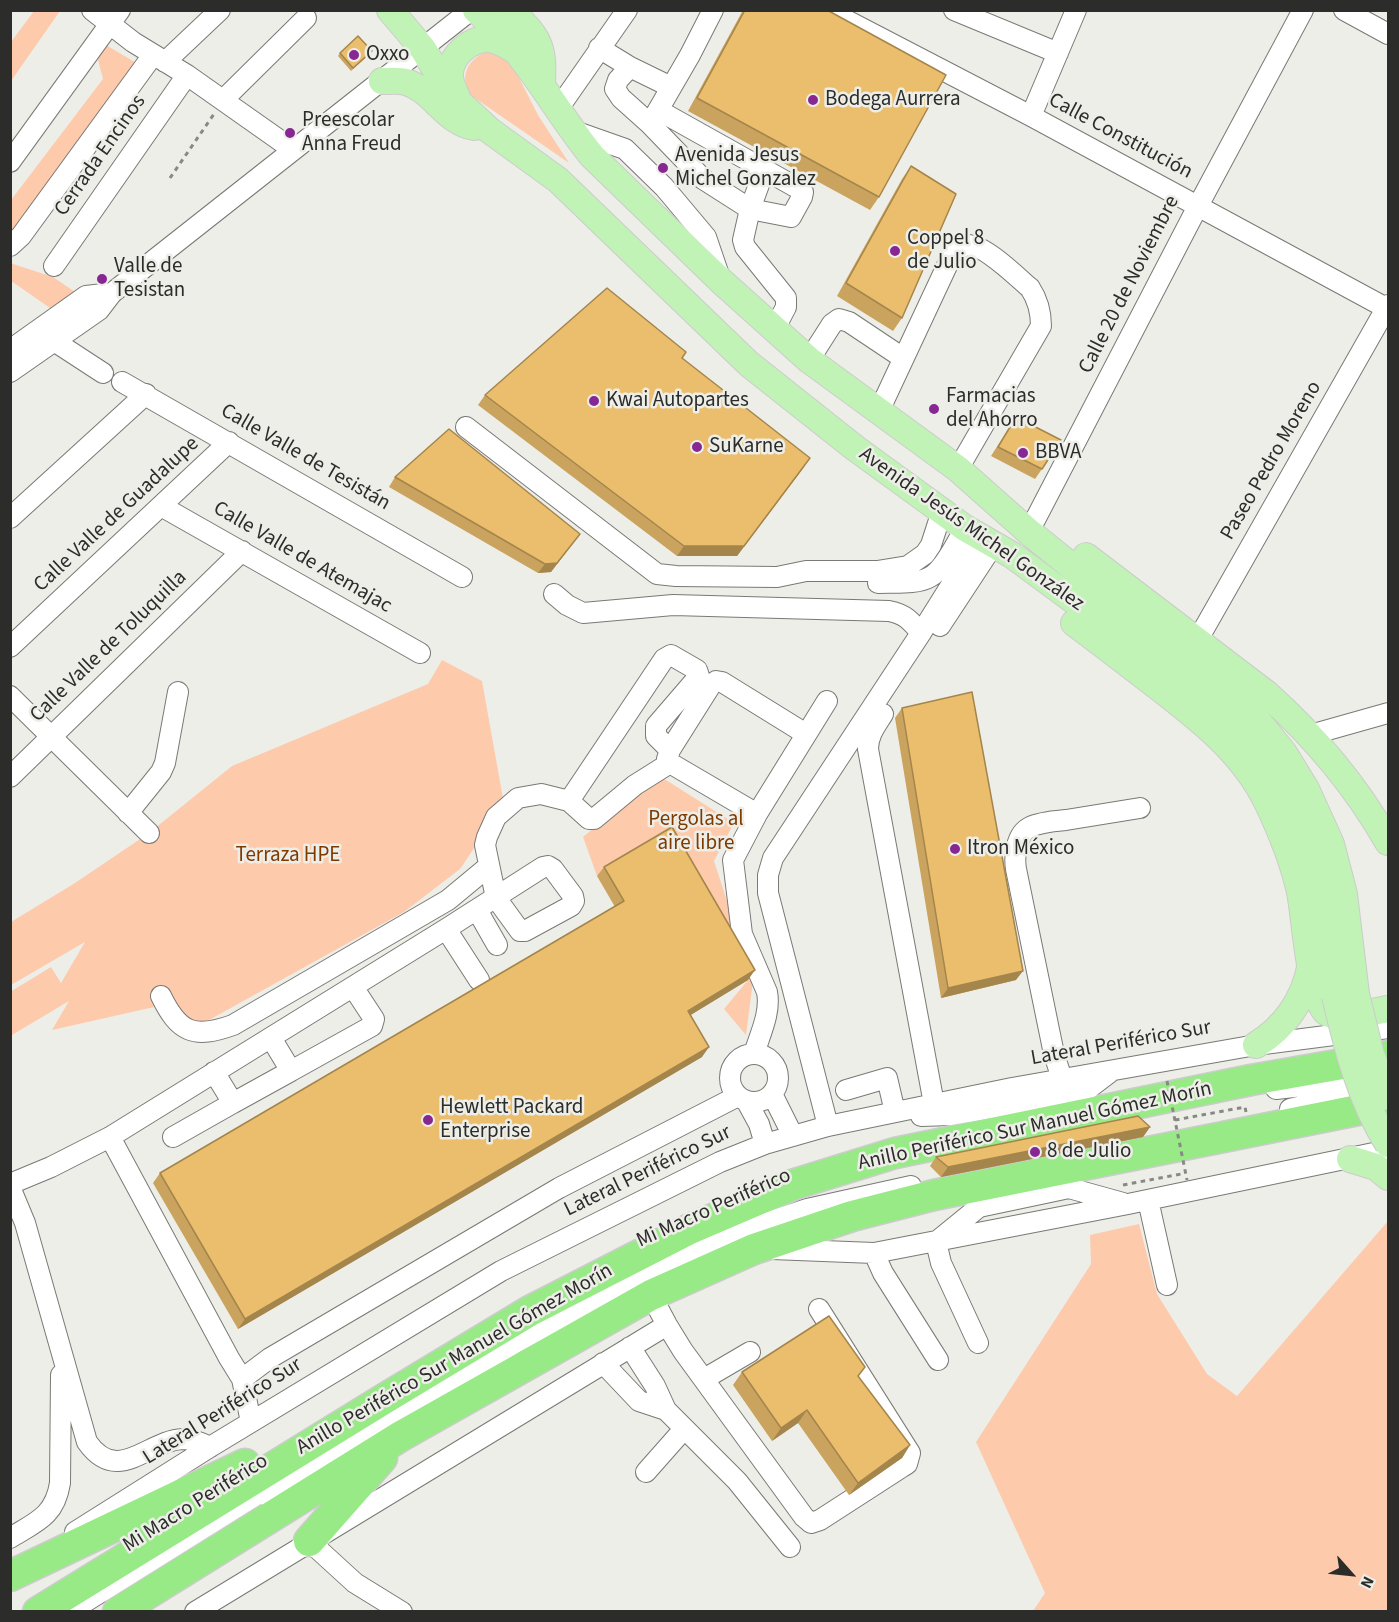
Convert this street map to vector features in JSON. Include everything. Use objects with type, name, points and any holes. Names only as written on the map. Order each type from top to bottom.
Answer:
[{"type":"highway","name":"Anillo Periférico Sur Manuel Gómez Morín","points":[[38,1611],[530,1311],[690,1229],[795,1184],[895,1153],[1251,1080],[1389,1056]]},
{"type":"highway","name":"Anillo Periférico Sur Manuel Gómez Morín","points":[[118,1611],[401,1436],[651,1295],[754,1249],[852,1216],[933,1194],[1389,1104]]},
{"type":"highway","points":[[10,1575],[384,1398]]},
{"type":"highway","points":[[309,1541],[401,1436]]},
{"type":"main road","name":"Avenida Jesús Michel González","points":[[390,10],[423,49],[440,77],[460,103],[489,130],[558,180],[749,364],[855,448],[942,511],[977,541],[1012,555],[1206,699],[1240,728],[1269,764],[1290,797],[1310,847],[1323,892],[1346,995],[1389,1097]]},
{"type":"main road","name":"Avenida Jesús Michel González","points":[[474,10],[499,30],[517,51],[592,156],[774,330],[809,360],[958,469],[1029,532],[1219,685],[1253,715],[1284,753],[1306,789],[1331,844],[1344,894],[1346,995],[1352,1062],[1365,1099],[1389,1144]]},
{"type":"main road","points":[[512,10],[534,34],[543,57],[542,84]]},
{"type":"main road","points":[[460,103],[450,73],[454,60],[463,49],[474,42],[487,39],[500,41],[517,51]]},
{"type":"main road","points":[[382,81],[405,82],[425,93],[441,109],[464,125],[489,130]]},
{"type":"main road","points":[[988,494],[1035,519],[1267,694],[1310,735],[1371,812],[1389,842]]},
{"type":"main road","points":[[977,541],[1002,567],[1202,721],[1250,773],[1266,800],[1288,850],[1300,892],[1310,968],[1320,1003],[1326,1011],[1337,1017],[1389,1009]]},
{"type":"main road","points":[[1256,1045],[1272,1035],[1287,1019],[1307,984],[1310,968]]},
{"type":"main road","points":[[1350,1159],[1376,1167],[1389,1178]]},
{"type":"street","points":[[92,10],[115,17],[159,58],[292,149]]},
{"type":"street","points":[[10,246],[21,236],[159,58],[220,10]]},
{"type":"street","points":[[10,372],[99,310],[112,292],[292,149],[474,10]]},
{"type":"street","points":[[564,119],[599,48],[627,10]]},
{"type":"street","points":[[654,117],[713,10]]},
{"type":"street","name":"Calle Constitución","points":[[827,10],[1388,307]]},
{"type":"street","points":[[954,10],[1058,54]]},
{"type":"street","points":[[1031,116],[1076,10]]},
{"type":"street","name":"Calle 20 de Noviembre","points":[[1035,519],[1303,10]]},
{"type":"street","points":[[1344,10],[1380,24]]},
{"type":"street","points":[[10,162],[115,17]]},
{"type":"street","points":[[223,100],[306,18]]},
{"type":"street","points":[[599,48],[630,67],[671,87]]},
{"type":"street","points":[[630,67],[618,80],[615,89],[621,98],[654,117],[801,190],[802,197],[789,218],[750,209],[703,179],[654,117]]},
{"type":"street","name":"Cerrada Encinos","points":[[54,266],[187,75]]},
{"type":"street","points":[[764,171],[750,209],[743,240],[745,247],[786,298],[786,307],[774,330]]},
{"type":"street","points":[[879,411],[949,261],[957,250],[968,245],[984,251],[1030,288],[1041,315],[1041,326],[958,469]]},
{"type":"street","points":[[10,350],[86,296],[112,292]]},
{"type":"street","name":"Paseo Pedro Moreno","points":[[1197,641],[1388,307]]},
{"type":"street","points":[[809,360],[832,324],[839,320],[849,322],[903,358]]},
{"type":"street","points":[[54,341],[103,373]]},
{"type":"street","name":"Calle Valle de Tesistán","points":[[122,382],[462,577]]},
{"type":"street","points":[[10,518],[146,394]]},
{"type":"street","points":[[466,427],[657,574],[777,577],[804,583],[872,584],[923,580],[932,576],[940,567],[977,541]]},
{"type":"street","name":"Calle Valle de Guadalupe","points":[[10,647],[230,442]]},
{"type":"street","name":"Calle Valle de Atemajac","points":[[161,506],[420,653]]},
{"type":"street","points":[[777,577],[806,571],[877,571],[908,566],[925,554],[931,544],[942,511]]},
{"type":"street","points":[[828,1126],[768,893],[768,875],[773,858],[921,633],[977,541]]},
{"type":"street","points":[[934,1104],[868,741],[977,541]]},
{"type":"street","name":"Calle Valle de Toluquilla","points":[[10,777],[242,551]]},
{"type":"street","points":[[554,594],[567,605],[583,613],[674,605],[889,610],[908,617],[921,633]]},
{"type":"street","points":[[569,801],[664,659],[671,655],[697,669],[699,676],[656,726],[656,736],[670,756],[757,814]]},
{"type":"street","points":[[210,1447],[185,1439],[175,1440],[121,1462],[101,1456],[87,1442],[62,1351],[17,1227],[10,1185],[110,1137],[496,898],[485,845],[496,817],[518,798],[541,794],[569,801],[589,819],[594,819],[670,756],[711,684],[716,681],[722,682],[806,734]]},
{"type":"street","points":[[128,813],[161,772],[165,763],[178,692]]},
{"type":"street","points":[[10,696],[149,833]]},
{"type":"street","points":[[754,1054],[768,1009],[768,1000],[767,992],[742,934],[732,865],[736,850],[827,701]]},
{"type":"street","points":[[1310,735],[1389,712]]},
{"type":"street","points":[[1062,1079],[1054,1054],[1014,859],[1021,835],[1029,828],[1048,822],[1140,808]]},
{"type":"street","points":[[161,996],[169,1013],[184,1027],[198,1033],[212,1032],[233,1025],[448,900],[489,866]]},
{"type":"street","points":[[477,909],[497,945]]},
{"type":"street","points":[[447,929],[479,980]]},
{"type":"street","points":[[173,1137],[372,1026],[374,1019],[353,987]]},
{"type":"street","points":[[233,1025],[248,1050]]},
{"type":"street","name":"Lateral Periférico Sur","points":[[10,1575],[210,1447],[501,1271],[720,1162],[765,1144],[828,1126],[1062,1079],[1256,1045],[1389,1028]]},
{"type":"street","points":[[271,1038],[291,1071]]},
{"type":"street","points":[[242,1379],[270,1358],[560,1188],[742,1099],[761,1102],[772,1094],[778,1084],[777,1070],[765,1056],[754,1054],[743,1056],[731,1070],[730,1081],[742,1099],[759,1124],[765,1144]]},
{"type":"street","points":[[846,1090],[888,1078],[887,1114],[951,1115],[1084,1092],[1114,1070]]},
{"type":"street","points":[[214,1072],[233,1103]]},
{"type":"street","name":"Mi Macro Periférico","points":[[69,1611],[515,1332],[636,1270],[801,1195],[894,1167],[1275,1089],[1328,1083],[1389,1072]]},
{"type":"street","name":"Mi Macro Periférico","points":[[81,1611],[515,1343],[638,1276],[731,1235],[807,1209],[942,1179],[1292,1109],[1389,1084]]},
{"type":"street","points":[[772,1094],[793,1136]]},
{"type":"street","points":[[110,1137],[242,1379],[246,1425]]},
{"type":"street","points":[[754,1249],[874,1253],[1389,1150]]},
{"type":"street","points":[[936,1242],[979,1207],[1058,1190],[1069,1188],[1128,1204]]},
{"type":"street","points":[[1148,1200],[1167,1285]]},
{"type":"street","points":[[936,1242],[941,1263],[978,1343]]},
{"type":"street","points":[[874,1253],[883,1273],[938,1360]]},
{"type":"street","points":[[651,1295],[667,1325],[704,1379],[807,1521],[811,1523],[820,1520],[907,1464],[910,1453],[819,1309]]},
{"type":"street","points":[[195,1611],[667,1325]]},
{"type":"street","points":[[630,1347],[655,1386],[666,1410],[737,1481],[790,1547]]},
{"type":"street","points":[[10,1538],[51,1511],[57,1498],[60,1484],[62,1351]]},
{"type":"street","points":[[704,1379],[750,1352]]},
{"type":"street","points":[[229,1358],[246,1425]]},
{"type":"street","points":[[603,1363],[639,1401],[666,1410]]},
{"type":"street","points":[[646,1472],[684,1429]]},
{"type":"street","points":[[309,1541],[354,1583],[402,1611]]},
{"type":"path","points":[[170,178],[223,100]]},
{"type":"path","points":[[1167,1081],[1187,1180]]},
{"type":"green space","points":[[34,11],[60,11],[11,81],[11,42]]},
{"type":"green space","points":[[106,45],[138,64],[11,247],[11,200],[103,79],[97,56]]},
{"type":"green space","points":[[484,53],[500,56],[513,66],[538,115],[569,163],[469,94],[465,82],[467,70],[473,60]]},
{"type":"green space","points":[[10,263],[53,277],[78,294],[53,310],[11,281]]},
{"type":"green space","name":"Terraza HPE","points":[[442,660],[482,681],[504,804],[460,869],[404,912],[200,1025],[163,1005],[52,1030],[69,1001],[12,1035],[10,992],[51,967],[61,983],[85,942],[11,985],[11,922],[75,883],[149,833],[232,766],[428,684]]},
{"type":"green space","name":"Pergolas al aire libre","points":[[658,775],[734,823],[714,861],[753,981],[746,1035],[724,1009],[748,980],[664,837],[597,876],[583,837]]},
{"type":"green space","points":[[1388,1221],[1388,1611],[1033,1611],[1045,1593],[976,1442],[1091,1264],[1090,1235],[1139,1224],[1157,1294],[1207,1374],[1237,1396]]},
{"type":"building","name":"Bodega Aurrera","points":[[745,10],[827,10],[946,75],[879,197],[697,98]]},
{"type":"building","name":"Oxxo","points":[[358,36],[372,51],[353,68],[340,53]]},
{"type":"building","name":"Coppel 8 de Julio","points":[[911,166],[956,194],[902,318],[846,283]]},
{"type":"building","points":[[607,288],[686,352],[682,358],[810,458],[744,546],[684,546],[485,395]]},
{"type":"building","name":"BBVA","points":[[1016,417],[1061,440],[1042,469],[998,447]]},
{"type":"building","points":[[449,429],[580,534],[557,563],[545,564],[395,477]]},
{"type":"building","name":"Itron México","points":[[972,692],[1023,971],[948,988],[902,708]]},
{"type":"building","name":"Hewlett Packard Enterprise","points":[[672,827],[755,970],[688,1011],[709,1047],[245,1319],[160,1173],[624,901],[604,867]]},
{"type":"building","points":[[1138,1116],[1150,1127],[948,1167],[936,1157]]},
{"type":"building","points":[[829,1316],[865,1367],[858,1376],[910,1445],[858,1483],[807,1410],[781,1428],[742,1372]]},
{"type":"place","name":"Oxxo","points":[[354,55]]},
{"type":"place","name":"Bodega Aurrera","points":[[813,100]]},
{"type":"place","name":"Preescolar Anna Freud","points":[[290,133]]},
{"type":"place","name":"Avenida Jesus Michel Gonzalez","points":[[663,168]]},
{"type":"place","name":"Coppel 8 de Julio","points":[[895,251]]},
{"type":"place","name":"Valle de Tesistan","points":[[102,279]]},
{"type":"place","name":"Kwai Autopartes","points":[[594,401]]},
{"type":"place","name":"Farmacias del Ahorro","points":[[934,409]]},
{"type":"place","name":"SuKarne","points":[[697,447]]},
{"type":"place","name":"BBVA","points":[[1023,453]]},
{"type":"place","name":"Itron México","points":[[955,849]]},
{"type":"place","name":"Hewlett Packard Enterprise","points":[[428,1120]]},
{"type":"place","name":"8 de Julio","points":[[1035,1152]]}]
